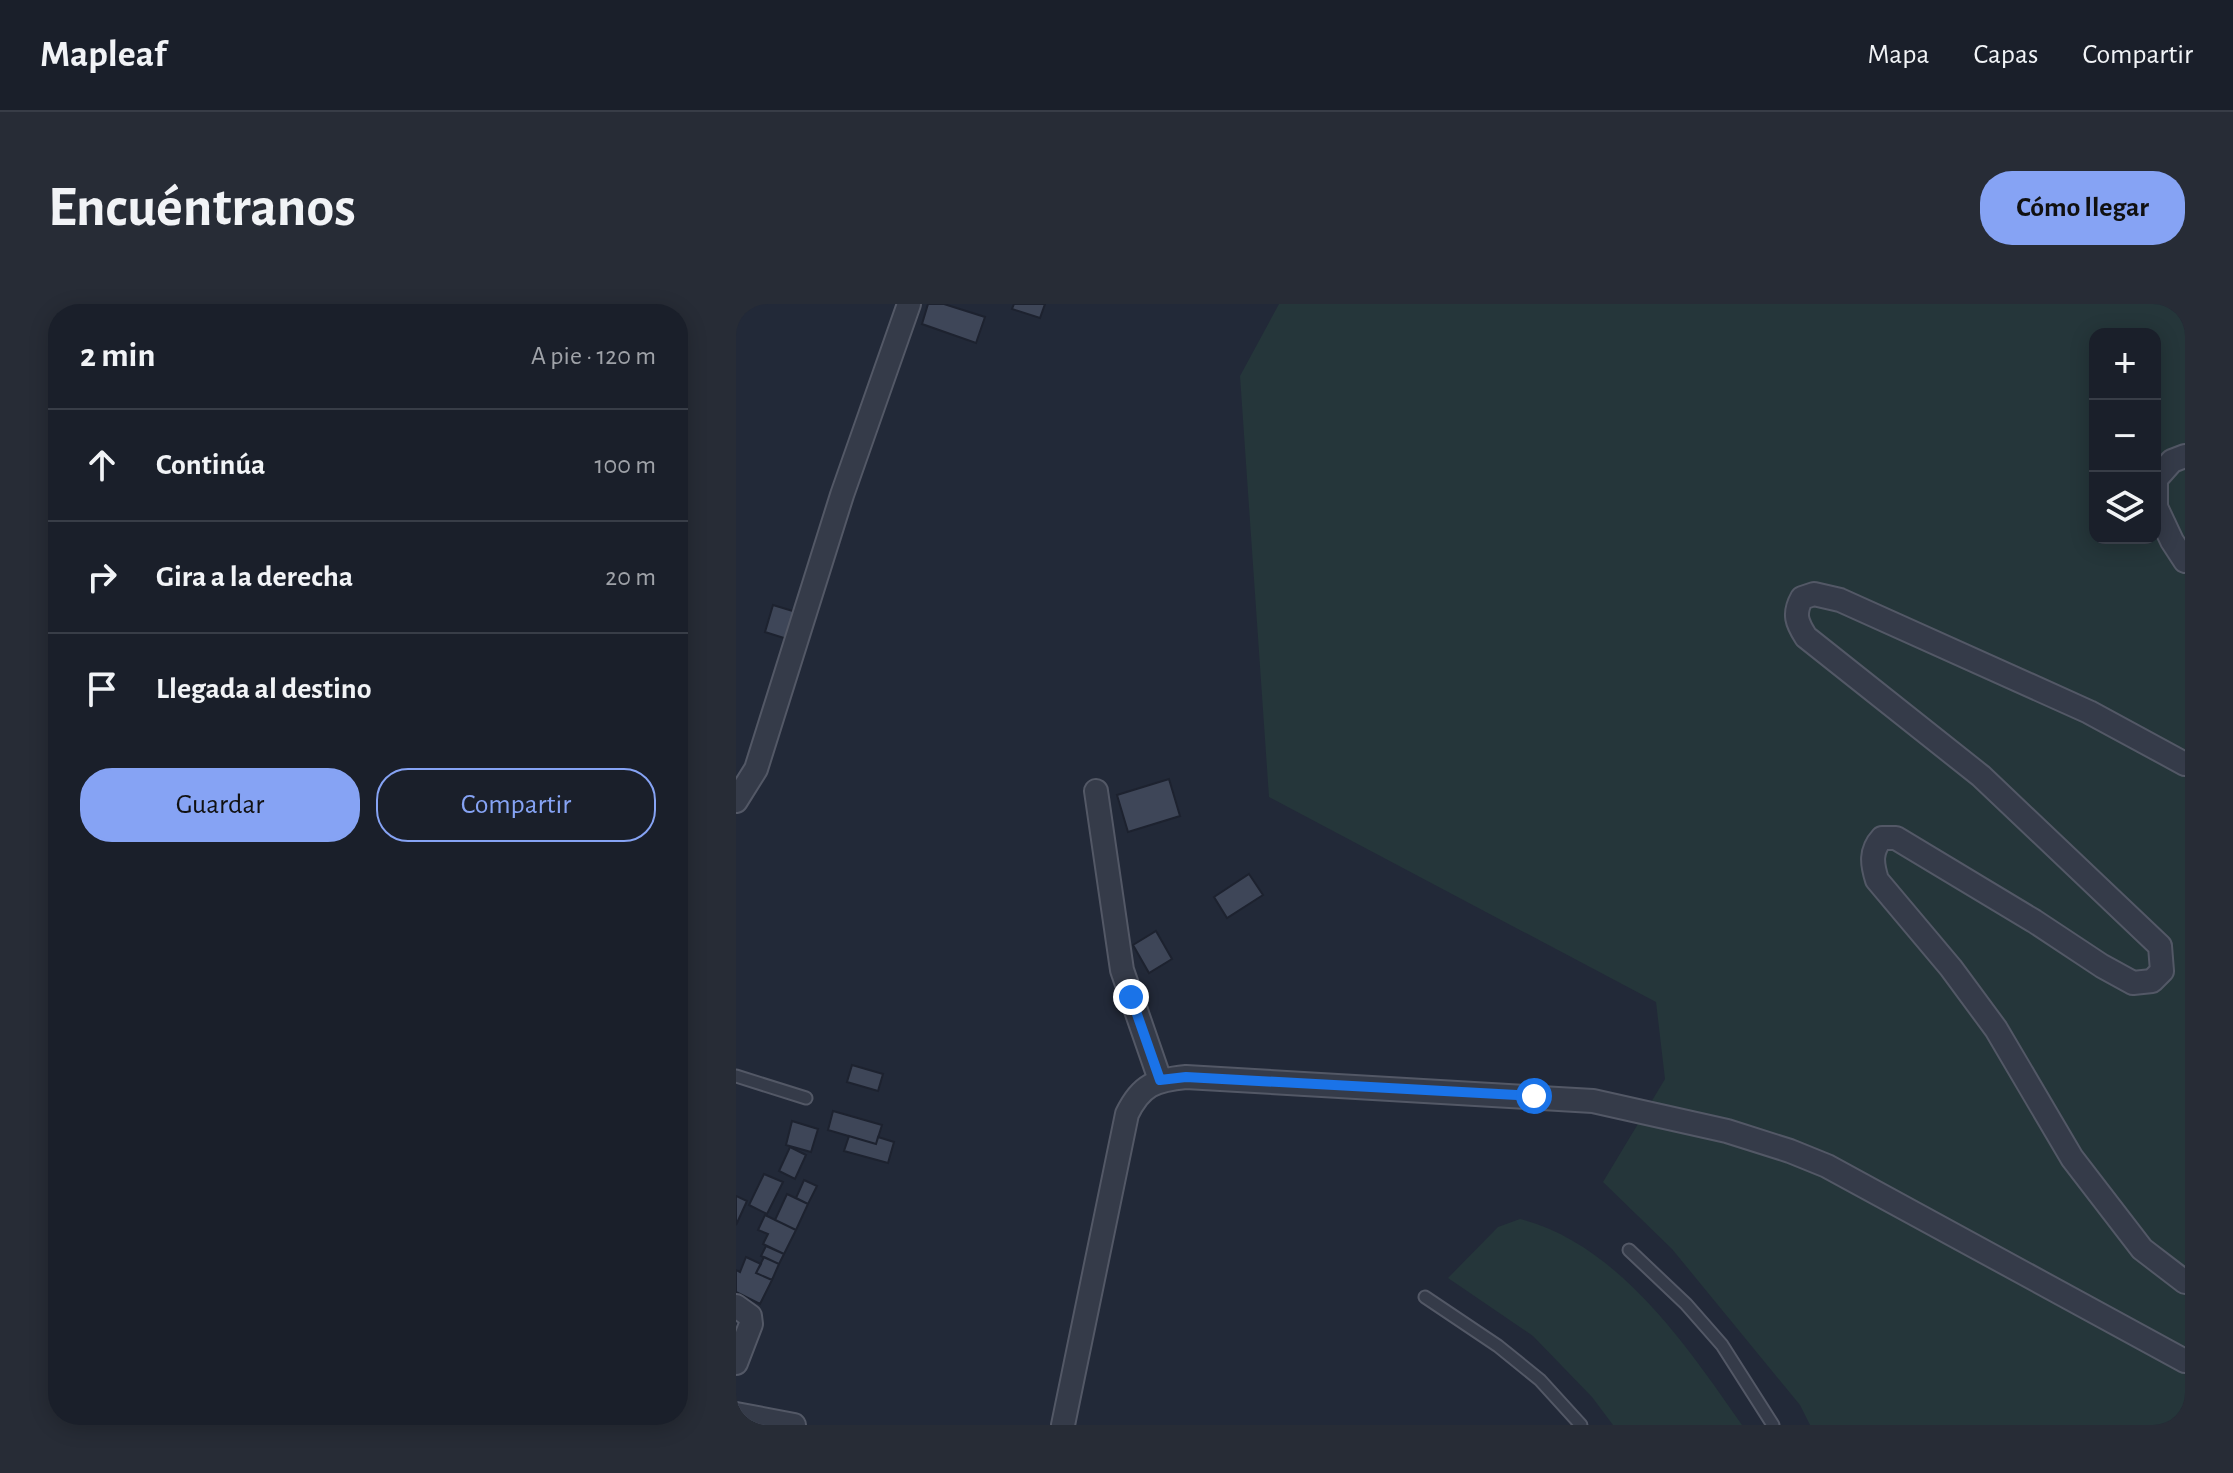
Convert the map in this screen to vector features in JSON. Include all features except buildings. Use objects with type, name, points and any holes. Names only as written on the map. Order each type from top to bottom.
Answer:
[{"type":"street","points":[[736,801],[756,769],[842,495],[909,304]]},
{"type":"street","points":[[2185,456],[2172,461],[2156,479],[2156,507],[2185,561]]},
{"type":"street","points":[[2185,764],[2089,712],[1840,600],[1814,594],[1802,598],[1796,608],[1797,622],[1806,637],[1981,776],[2160,946],[2162,971],[2152,981],[2133,983],[1896,838],[1882,838],[1875,846],[1872,864],[1877,880],[1951,968],[1996,1029],[2072,1158],[2142,1249],[2185,1282]]},
{"type":"street","points":[[1096,791],[1122,970],[1160,1080]]},
{"type":"street","points":[[1063,1425],[1127,1114],[1134,1099],[1160,1080],[1186,1077],[1593,1101],[1727,1131],[1827,1166],[2185,1361]]},
{"type":"street","points":[[736,1306],[750,1316],[751,1324],[736,1363]]},
{"type":"street","points":[[736,1414],[794,1425]]},
{"type":"lane","points":[[736,1076],[806,1098]]},
{"type":"lane","points":[[1629,1250],[1686,1304],[1722,1345],[1773,1425]]},
{"type":"lane","points":[[1425,1297],[1498,1346],[1540,1380],[1581,1425]]},
{"type":"shaded area","points":[[1279,304],[2185,304],[2185,1425],[1810,1425],[1800,1405],[1672,1249],[1603,1182],[1665,1079],[1656,1002],[1269,797],[1240,376]]},
{"type":"shaded area","points":[[1520,1219],[1555,1232],[1619,1274],[1673,1332],[1742,1425],[1613,1425],[1592,1397],[1533,1336],[1448,1278],[1498,1227]]},
{"type":"route","points":[[1131,997],[1160,1080],[1186,1077],[1534,1096]]}]
